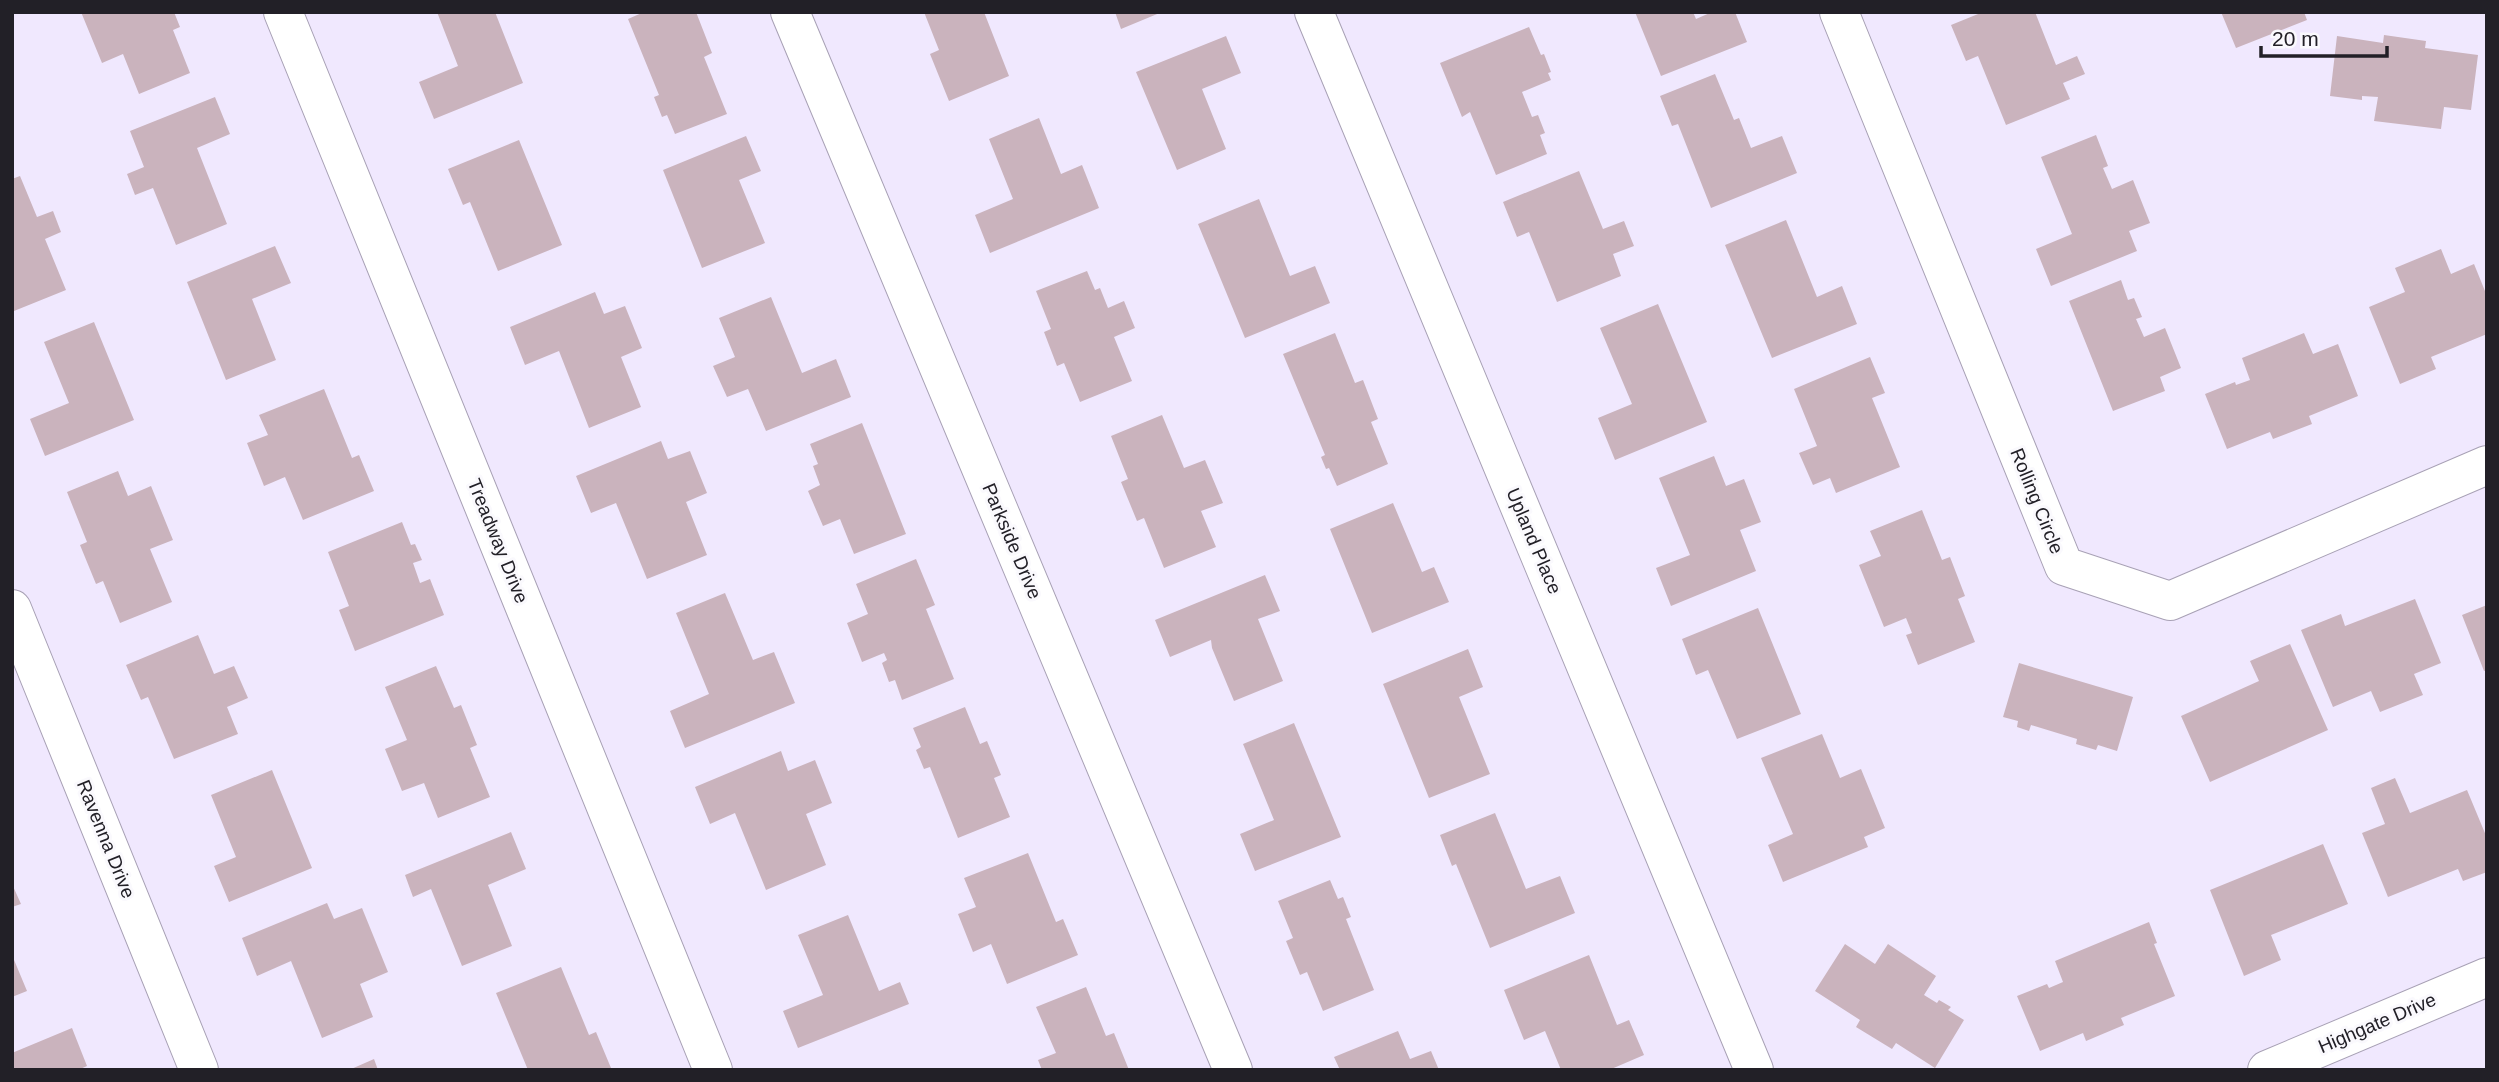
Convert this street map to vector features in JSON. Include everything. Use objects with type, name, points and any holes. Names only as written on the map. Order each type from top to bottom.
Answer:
[{"type":"street","name":"Treadway Drive","points":[[283,12],[713,1070]]},
{"type":"street","name":"Parkside Drive","points":[[790,12],[1233,1070]]},
{"type":"street","name":"Upland Place","points":[[1314,12],[1754,1070]]},
{"type":"street","name":"Rolling Circle","points":[[1839,12],[2064,566],[2170,601],[2487,466]]},
{"type":"street","name":"Ravenna Drive","points":[[12,609],[200,1070]]},
{"type":"street","name":"Highgate Drive","points":[[2267,1070],[2487,977]]},
{"type":"building","points":[[81,12],[174,12],[180,27],[173,30],[190,73],[139,94],[123,54],[102,63]]},
{"type":"building","points":[[437,12],[495,12],[523,83],[434,119],[419,82],[458,66]]},
{"type":"building","points":[[644,12],[696,12],[712,53],[704,57],[727,114],[675,134],[667,115],[662,117],[654,97],[659,95],[628,19]]},
{"type":"building","points":[[924,12],[984,12],[1009,76],[949,101],[930,54],[939,50]]},
{"type":"building","points":[[1115,12],[1162,12],[1121,29]]},
{"type":"building","points":[[1635,12],[1693,12],[1696,19],[1712,12],[1735,12],[1747,42],[1661,76]]},
{"type":"building","points":[[1983,12],[2035,12],[2056,65],[2077,56],[2085,74],[2063,83],[2070,99],[2006,125],[1978,56],[1966,61],[1951,25]]},
{"type":"building","points":[[2221,12],[2304,12],[2307,20],[2236,48]]},
{"type":"building","points":[[1529,27],[1541,55],[1544,54],[1551,80],[1522,92],[1532,117],[1538,115],[1545,133],[1540,135],[1547,154],[1496,175],[1470,112],[1462,117],[1440,63]]},
{"type":"building","points":[[2384,35],[2426,41],[2425,48],[2478,55],[2471,110],[2444,107],[2441,129],[2374,121],[2378,97],[2362,96],[2362,100],[2330,96],[2337,36],[2383,43]]},
{"type":"building","points":[[1226,36],[1241,73],[1202,89],[1226,149],[1177,170],[1136,72]]},
{"type":"building","points":[[1715,74],[1734,120],[1739,118],[1751,148],[1782,136],[1797,173],[1711,208],[1678,124],[1672,126],[1660,96]]},
{"type":"building","points":[[215,97],[230,134],[197,148],[227,224],[176,245],[153,188],[135,195],[127,174],[144,167],[130,131]]},
{"type":"building","points":[[1039,118],[1061,174],[1082,165],[1099,208],[990,253],[975,215],[1013,199],[989,139]]},
{"type":"building","points":[[2096,135],[2108,166],[2103,168],[2112,189],[2133,180],[2150,223],[2129,231],[2137,251],[2051,286],[2036,249],[2072,234],[2041,157]]},
{"type":"building","points":[[746,136],[761,171],[739,180],[765,243],[702,268],[663,170]]},
{"type":"building","points":[[519,140],[562,245],[498,271],[470,202],[463,205],[448,169]]},
{"type":"building","points":[[1579,171],[1603,229],[1624,221],[1634,246],[1613,254],[1621,276],[1557,302],[1529,232],[1517,237],[1503,202]]},
{"type":"building","points":[[20,176],[37,217],[53,211],[61,232],[45,239],[66,290],[14,311],[12,179]]},
{"type":"building","points":[[1259,199],[1290,276],[1315,266],[1330,303],[1245,338],[1198,224]]},
{"type":"building","points":[[1786,220],[1817,297],[1842,286],[1857,324],[1772,358],[1725,245]]},
{"type":"building","points":[[275,246],[291,283],[252,299],[276,360],[226,380],[187,282]]},
{"type":"building","points":[[2441,249],[2451,274],[2474,264],[2487,296],[2487,334],[2431,357],[2436,369],[2400,384],[2369,307],[2405,292],[2395,268]]},
{"type":"building","points":[[1087,271],[1095,290],[1100,288],[1108,308],[1124,301],[1135,328],[1114,337],[1132,381],[1080,402],[1064,363],[1057,366],[1044,332],[1051,329],[1036,291]]},
{"type":"building","points":[[2121,280],[2128,300],[2134,298],[2142,317],[2136,319],[2144,337],[2165,328],[2181,368],[2160,377],[2165,391],[2113,411],[2069,301]]},
{"type":"building","points":[[595,292],[604,314],[625,306],[642,348],[621,357],[641,407],[589,428],[559,351],[525,365],[510,327]]},
{"type":"building","points":[[771,297],[802,373],[836,359],[851,397],[766,431],[748,389],[727,397],[713,366],[735,357],[719,318]]},
{"type":"building","points":[[1658,304],[1707,422],[1615,460],[1598,418],[1632,404],[1600,328]]},
{"type":"building","points":[[94,322],[134,420],[45,456],[30,419],[69,403],[44,342]]},
{"type":"building","points":[[1335,333],[1355,383],[1363,380],[1378,419],[1371,422],[1388,464],[1337,486],[1321,457],[1325,455],[1283,354]]},
{"type":"building","points":[[2304,333],[2313,354],[2338,344],[2358,396],[2309,416],[2312,424],[2273,439],[2270,432],[2227,449],[2205,394],[2235,382],[2236,385],[2250,380],[2242,358]]},
{"type":"building","points":[[1870,357],[1885,393],[1872,398],[1900,467],[1836,493],[1830,478],[1813,485],[1799,453],[1817,446],[1794,389]]},
{"type":"building","points":[[324,389],[352,458],[359,455],[374,491],[303,520],[285,477],[264,486],[247,443],[268,435],[259,415]]},
{"type":"building","points":[[1162,415],[1184,468],[1205,460],[1223,503],[1201,511],[1216,547],[1164,568],[1144,518],[1137,521],[1121,482],[1128,479],[1111,436]]},
{"type":"building","points":[[862,423],[906,534],[854,554],[840,519],[823,526],[808,491],[820,485],[813,466],[818,464],[810,444]]},
{"type":"building","points":[[661,441],[668,459],[690,451],[707,493],[686,502],[707,555],[647,579],[616,503],[591,513],[576,476]]},
{"type":"building","points":[[1714,456],[1726,486],[1744,479],[1761,522],[1740,530],[1756,571],[1671,606],[1656,568],[1690,555],[1659,478]]},
{"type":"building","points":[[118,471],[128,496],[151,486],[173,540],[150,549],[172,602],[120,623],[103,581],[96,584],[80,545],[87,542],[67,492]]},
{"type":"building","points":[[1393,503],[1422,572],[1434,567],[1449,602],[1372,633],[1330,529]]},
{"type":"building","points":[[1922,510],[1942,560],[1950,557],[1965,596],[1958,599],[1975,642],[1918,665],[1906,635],[1912,633],[1906,618],[1884,627],[1859,565],[1881,556],[1870,531]]},
{"type":"building","points":[[402,522],[411,545],[415,544],[422,560],[413,563],[420,583],[430,579],[444,615],[355,651],[339,610],[349,606],[328,552]]},
{"type":"building","points":[[916,559],[935,605],[926,609],[954,679],[902,700],[895,680],[889,682],[882,663],[887,660],[884,653],[862,662],[847,623],[868,614],[856,584]]},
{"type":"building","points":[[1265,575],[1280,611],[1258,619],[1283,681],[1234,701],[1211,640],[1170,657],[1155,620]]},
{"type":"building","points":[[725,593],[753,660],[774,652],[795,703],[685,748],[670,711],[709,694],[676,613]]},
{"type":"building","points":[[2415,599],[2441,663],[2414,674],[2423,695],[2380,712],[2371,691],[2333,707],[2301,630],[2341,614],[2345,626]]},
{"type":"building","points":[[2487,605],[2487,670],[2484,671],[2462,615]]},
{"type":"building","points":[[1758,608],[1801,714],[1737,739],[1708,670],[1696,675],[1682,639]]},
{"type":"building","points":[[198,635],[214,674],[234,666],[248,698],[227,707],[238,734],[174,759],[148,697],[141,700],[126,665]]},
{"type":"building","points":[[2290,644],[2328,730],[2210,782],[2181,716],[2259,681],[2250,661]]},
{"type":"building","points":[[1468,649],[1483,687],[1459,697],[1490,774],[1429,798],[1383,684]]},
{"type":"building","points":[[2019,663],[2133,697],[2117,751],[2098,745],[2096,750],[2076,744],[2077,739],[2031,725],[2029,731],[2017,727],[2018,721],[2003,717]]},
{"type":"building","points":[[436,666],[454,708],[461,705],[477,745],[470,748],[490,797],[438,818],[424,783],[402,791],[385,749],[407,740],[385,687]]},
{"type":"building","points":[[965,707],[980,744],[987,741],[1001,775],[994,778],[1010,817],[958,838],[930,767],[924,769],[916,750],[921,747],[913,728]]},
{"type":"building","points":[[1294,723],[1341,837],[1255,871],[1240,834],[1274,820],[1243,744]]},
{"type":"building","points":[[1822,734],[1840,778],[1861,769],[1885,828],[1864,837],[1868,847],[1783,882],[1768,845],[1793,834],[1761,758]]},
{"type":"building","points":[[781,751],[788,771],[815,760],[832,803],[806,814],[826,865],[766,890],[735,813],[710,824],[695,787]]},
{"type":"building","points":[[272,770],[312,868],[229,902],[214,866],[236,857],[211,795]]},
{"type":"building","points":[[2395,778],[2410,813],[2467,790],[2487,838],[2487,872],[2463,881],[2458,869],[2388,897],[2362,833],[2385,824],[2371,788]]},
{"type":"building","points":[[1495,813],[1526,889],[1560,876],[1575,913],[1490,948],[1456,864],[1452,866],[1440,835]]},
{"type":"building","points":[[511,832],[526,869],[488,885],[512,946],[462,966],[431,889],[413,897],[405,875]]},
{"type":"building","points":[[2323,844],[2348,904],[2271,935],[2281,960],[2244,976],[2210,890]]},
{"type":"building","points":[[1028,853],[1056,922],[1063,919],[1078,955],[1007,984],[991,944],[973,952],[958,914],[976,907],[964,878]]},
{"type":"building","points":[[1330,880],[1338,899],[1343,897],[1351,917],[1346,919],[1374,990],[1323,1011],[1307,972],[1300,975],[1286,941],[1293,938],[1278,901]]},
{"type":"building","points":[[12,884],[21,904],[12,907]]},
{"type":"building","points":[[327,903],[334,919],[362,908],[388,972],[360,984],[373,1017],[322,1038],[291,961],[257,976],[242,938]]},
{"type":"building","points":[[848,915],[879,991],[900,982],[909,1004],[798,1048],[783,1011],[823,995],[798,935]]},
{"type":"building","points":[[2149,922],[2157,943],[2154,944],[2175,996],[2121,1018],[2124,1025],[2086,1041],[2083,1033],[2040,1051],[2017,996],[2047,984],[2049,988],[2063,982],[2055,961]]},
{"type":"building","points":[[1845,944],[1875,964],[1888,944],[1936,976],[1924,995],[1951,1007],[1948,1010],[1964,1020],[1935,1068],[1896,1043],[1892,1049],[1856,1027],[1860,1020],[1815,991]]},
{"type":"building","points":[[12,955],[27,991],[12,997]]},
{"type":"building","points":[[1589,955],[1617,1025],[1629,1020],[1644,1055],[1609,1070],[1561,1070],[1545,1031],[1524,1040],[1504,990]]},
{"type":"building","points":[[561,967],[589,1035],[596,1032],[611,1068],[528,1070],[496,993]]},
{"type":"building","points":[[1086,987],[1106,1036],[1114,1033],[1129,1070],[1042,1070],[1038,1060],[1056,1053],[1036,1007]]},
{"type":"building","points":[[72,1028],[87,1066],[78,1070],[12,1070],[12,1053]]},
{"type":"building","points":[[1398,1031],[1410,1059],[1431,1051],[1439,1070],[1340,1070],[1334,1057]]},
{"type":"building","points":[[374,1059],[378,1070],[349,1070]]}]
